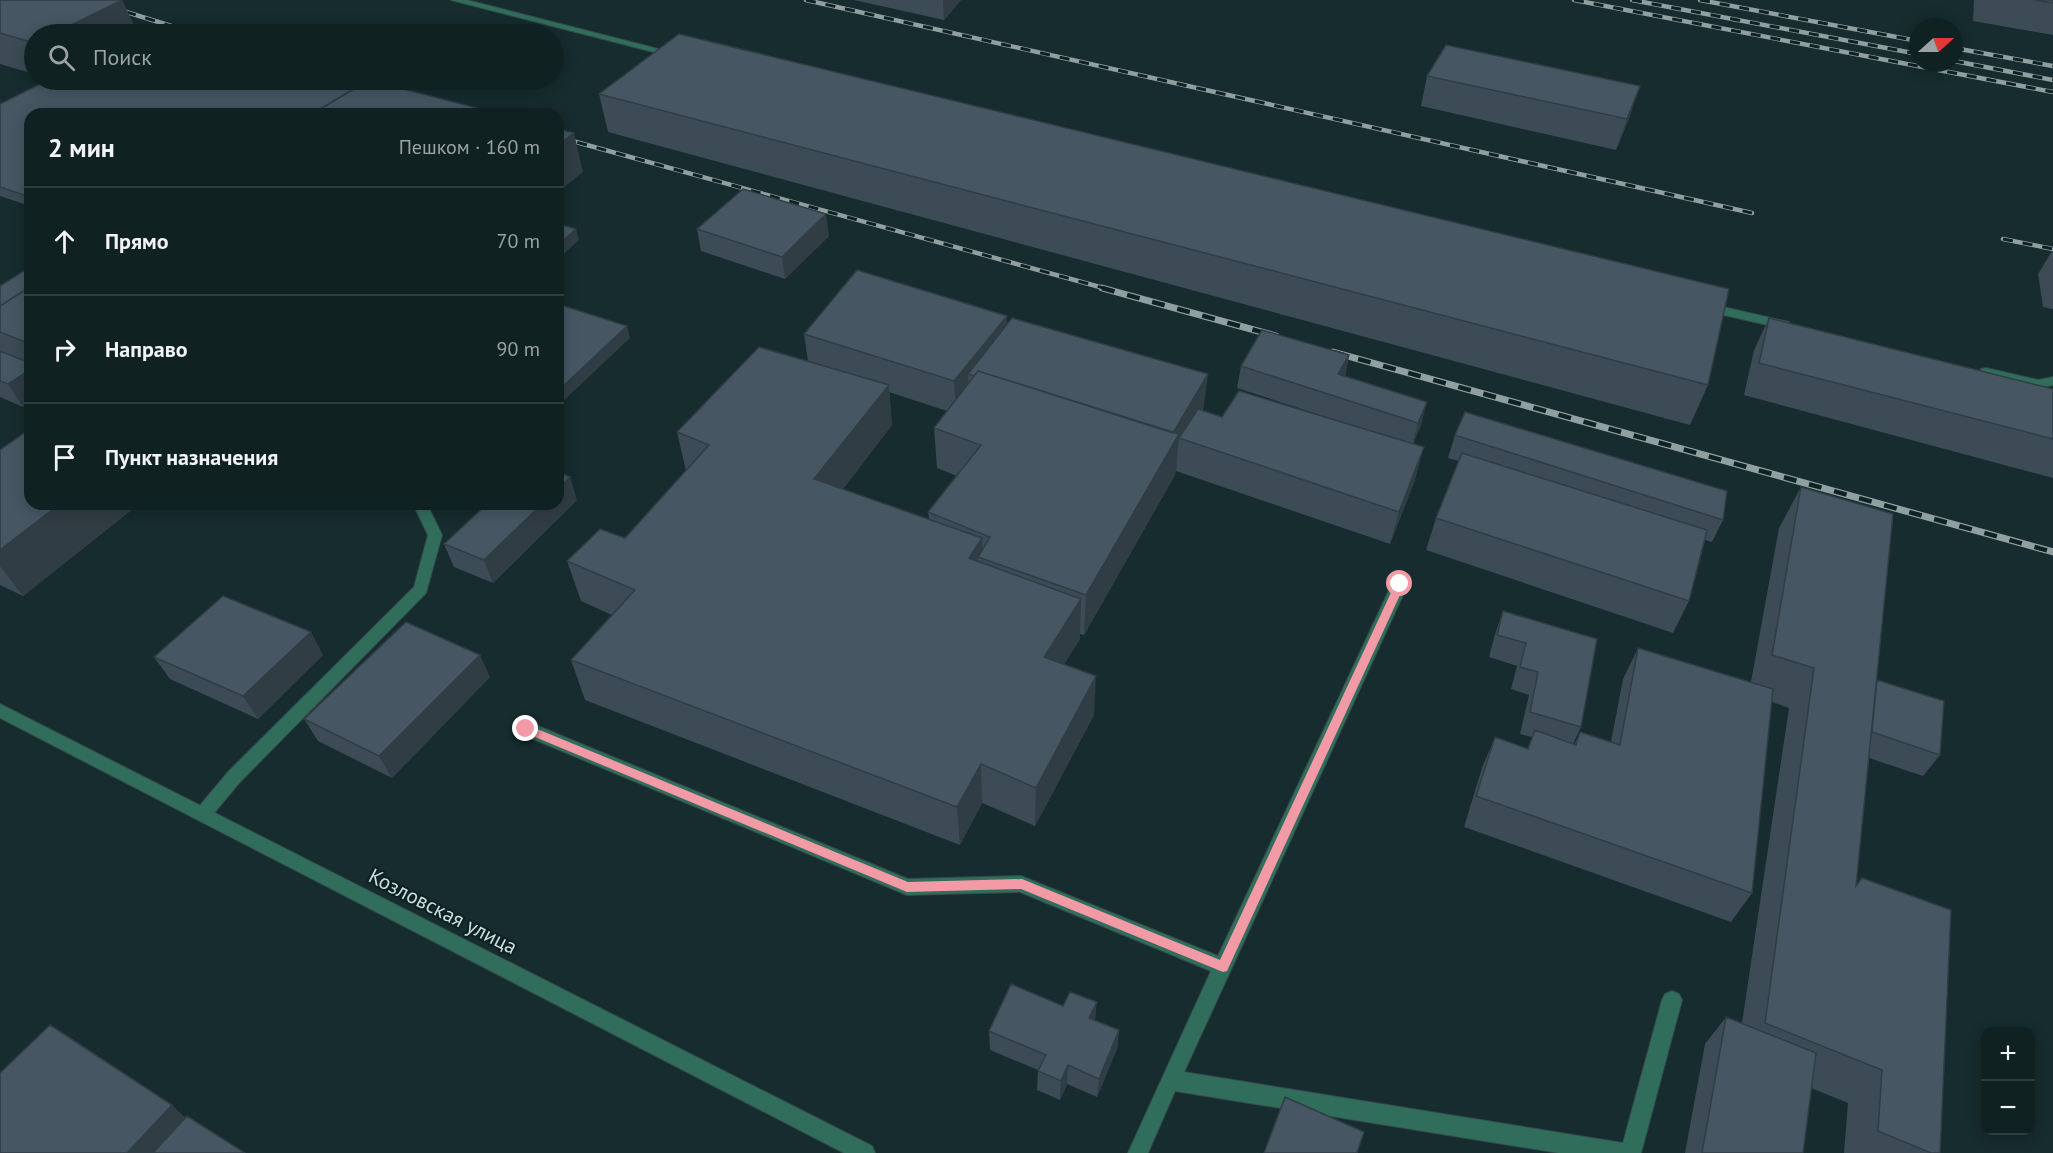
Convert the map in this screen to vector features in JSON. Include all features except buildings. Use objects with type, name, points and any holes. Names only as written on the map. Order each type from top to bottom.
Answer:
[{"type":"street","points":[[456,0],[552,24]]},
{"type":"street","points":[[564,27],[688,58]]},
{"type":"street","points":[[1694,304],[1797,328]]},
{"type":"street","points":[[1969,368],[2038,384],[2053,381]]},
{"type":"street","points":[[203,814],[234,777],[421,589],[435,535],[423,510]]},
{"type":"street","points":[[1138,1153],[1400,584]]},
{"type":"street","name":"Козловская улица","points":[[0,710],[864,1153]]},
{"type":"street","points":[[526,729],[907,887],[1022,884],[1223,967]]},
{"type":"street","points":[[1631,1153],[1672,1000]]},
{"type":"street","points":[[1170,1080],[1622,1153]]},
{"type":"railway","points":[[88,0],[165,24]]},
{"type":"railway","points":[[806,0],[1752,213]]},
{"type":"railway","points":[[1574,0],[2053,92]]},
{"type":"railway","points":[[1632,0],[1909,52]]},
{"type":"railway","points":[[1700,0],[1909,39]]},
{"type":"railway","points":[[1963,50],[2053,66]]},
{"type":"railway","points":[[1963,63],[2053,80]]},
{"type":"railway","points":[[564,139],[1107,289]]},
{"type":"railway","points":[[2003,239],[2053,249]]},
{"type":"railway","points":[[1102,288],[1276,336]]},
{"type":"railway","points":[[1333,352],[2053,552]]},
{"type":"route","points":[[526,729],[907,887],[1022,884],[1223,967],[1400,584]]}]
